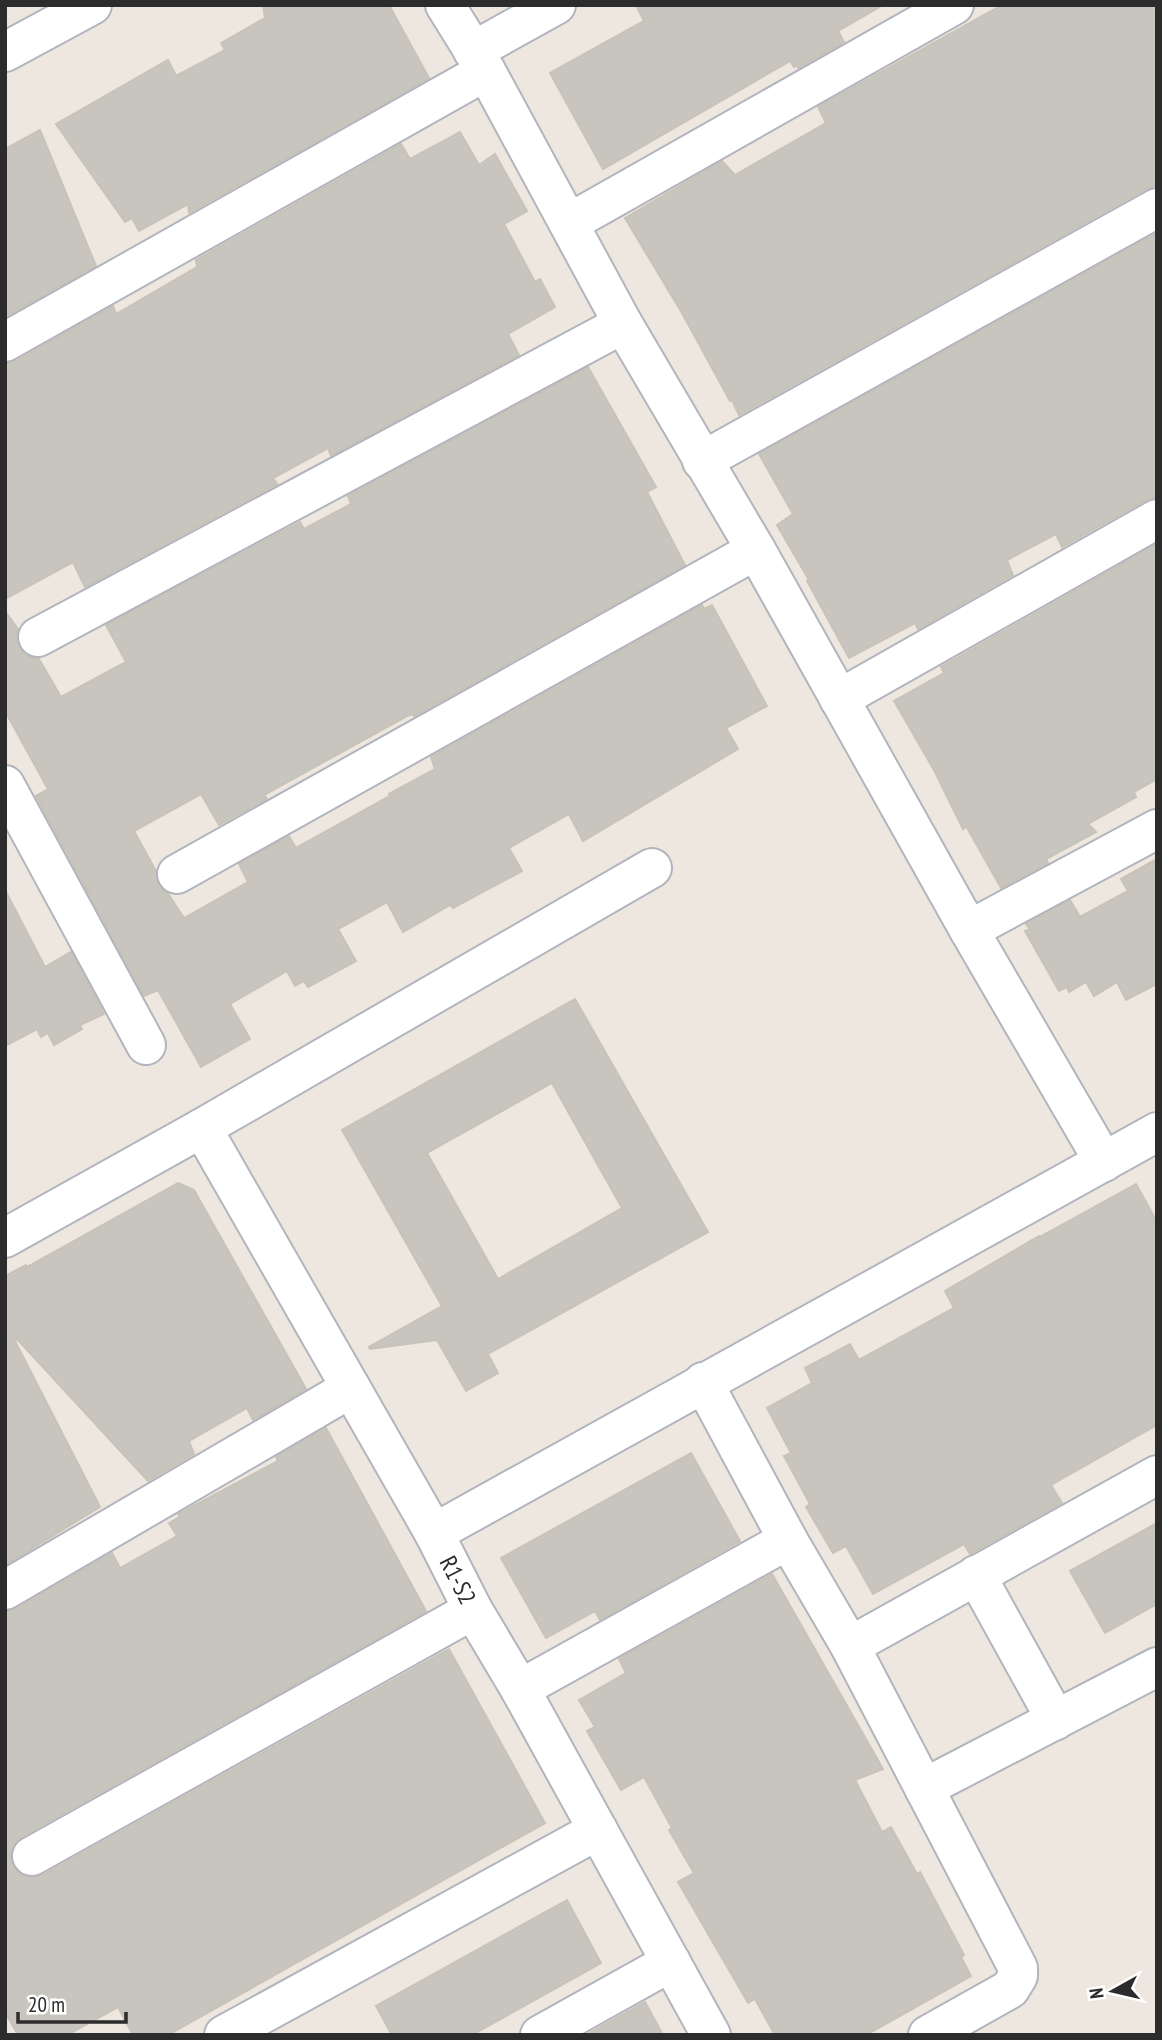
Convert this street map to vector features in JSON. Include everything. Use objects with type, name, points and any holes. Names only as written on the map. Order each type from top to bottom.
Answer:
[{"type":"street","points":[[11,37],[92,5]]},
{"type":"street","points":[[445,5],[479,61],[623,324],[756,550],[969,930],[1104,1162]]},
{"type":"street","points":[[5,342],[479,61],[556,5]]},
{"type":"street","points":[[569,223],[954,5]]},
{"type":"street","points":[[702,461],[1157,208]]},
{"type":"street","points":[[38,637],[623,324]]},
{"type":"street","points":[[839,699],[1157,519]]},
{"type":"street","points":[[177,874],[756,550]]},
{"type":"street","points":[[5,785],[146,1045]]},
{"type":"street","points":[[969,930],[1157,829]]},
{"type":"street","points":[[10,1223],[202,1128],[652,868]]},
{"type":"street","name":"R1-S2","points":[[202,1128],[435,1533],[473,1610],[520,1689],[711,2035]]},
{"type":"street","points":[[435,1533],[1157,1132]]},
{"type":"street","points":[[703,1382],[788,1540],[850,1646],[1018,1968],[1018,1976],[1010,1989],[928,2035]]},
{"type":"street","points":[[5,1590],[351,1388]]},
{"type":"street","points":[[850,1646],[1157,1475]]},
{"type":"street","points":[[520,1689],[788,1540]]},
{"type":"street","points":[[976,1575],[1056,1720]]},
{"type":"street","points":[[32,1856],[473,1610]]},
{"type":"street","points":[[924,1788],[1157,1667]]},
{"type":"street","points":[[224,2035],[598,1830]]},
{"type":"street","points":[[540,2035],[671,1962]]},
{"type":"building","points":[[263,5],[389,5],[429,78],[189,213],[188,204],[139,231],[132,218],[125,222],[56,124],[168,60],[176,76],[225,50],[221,43],[265,18]]},
{"type":"building","points":[[636,5],[883,5],[838,31],[844,42],[798,68],[790,61],[603,169],[550,73],[644,21]]},
{"type":"building","points":[[1002,5],[1157,5],[1157,186],[1146,189],[739,415],[625,218],[722,161],[735,175],[826,123],[818,107]]},
{"type":"building","points":[[40,130],[96,266],[5,317],[5,149]]},
{"type":"building","points":[[460,132],[479,165],[495,154],[527,211],[504,224],[535,282],[540,279],[555,307],[508,334],[519,355],[331,456],[328,448],[273,478],[277,484],[85,587],[73,562],[5,599],[5,364],[16,361],[113,306],[116,314],[197,267],[196,260],[401,144],[410,159]]},
{"type":"building","points":[[1157,233],[1157,497],[1146,500],[1062,547],[1056,534],[1007,560],[1013,575],[918,629],[915,623],[849,658],[777,525],[793,514],[759,454]]},
{"type":"building","points":[[588,367],[656,487],[647,492],[685,565],[414,716],[407,716],[264,795],[267,799],[219,825],[201,794],[134,831],[156,871],[158,884],[184,918],[248,882],[239,864],[289,836],[296,848],[390,796],[389,794],[435,769],[431,757],[702,605],[704,609],[712,605],[767,706],[726,728],[738,749],[583,841],[569,814],[509,848],[522,871],[453,908],[450,905],[403,932],[387,902],[338,929],[356,961],[308,987],[304,981],[295,986],[287,971],[230,1004],[250,1039],[201,1067],[158,990],[144,996],[36,796],[48,789],[5,711],[5,611],[18,629],[16,637],[19,648],[27,656],[39,659],[61,697],[126,662],[106,625],[300,522],[304,529],[351,504],[348,496]]},
{"type":"building","points":[[1157,544],[1157,779],[1134,792],[1136,797],[1088,824],[1096,832],[1046,859],[1048,863],[1001,888],[966,826],[963,829],[934,770],[894,701],[944,673],[941,667]]},
{"type":"building","points":[[1157,859],[1157,984],[1126,1000],[1117,982],[1094,996],[1086,982],[1069,992],[1067,987],[1059,991],[1025,931],[1030,929],[1026,924],[1070,900],[1080,917],[1128,891],[1121,879]]},
{"type":"building","points":[[5,890],[45,967],[71,952],[104,1014],[80,1025],[82,1029],[54,1045],[48,1033],[41,1037],[37,1029],[5,1046]]},
{"type":"building","points":[[575,999],[708,1232],[488,1354],[498,1373],[466,1391],[437,1340],[369,1347],[442,1306],[342,1130]],"holes":[[[552,1083],[622,1208],[498,1279],[427,1153]]]},
{"type":"building","points":[[178,1183],[194,1190],[306,1389],[253,1420],[247,1408],[189,1441],[194,1454],[148,1481],[17,1339],[15,1341],[100,1507],[5,1565],[5,1276],[26,1265],[27,1267]]},
{"type":"building","points":[[1136,1184],[1157,1222],[1157,1425],[1051,1485],[1062,1503],[970,1554],[964,1544],[873,1594],[846,1546],[833,1553],[806,1507],[810,1504],[784,1456],[791,1453],[767,1408],[812,1383],[805,1368],[850,1344],[859,1360],[954,1308],[945,1291]]},
{"type":"building","points":[[326,1428],[426,1611],[21,1837],[13,1845],[10,1855],[13,1866],[21,1875],[32,1878],[43,1875],[449,1649],[545,1823],[168,2035],[133,2035],[118,2007],[67,2035],[18,2035],[5,2012],[5,1612],[16,1609],[112,1553],[120,1568],[177,1536],[169,1523],[180,1517],[178,1514],[278,1461],[276,1457]]},
{"type":"building","points":[[691,1453],[740,1541],[600,1620],[595,1611],[546,1638],[501,1558]]},
{"type":"building","points":[[1157,1523],[1157,1604],[1105,1633],[1070,1571]]},
{"type":"building","points":[[772,1574],[883,1769],[855,1780],[882,1832],[891,1827],[917,1874],[920,1872],[964,1955],[961,1957],[971,1976],[866,2035],[775,2035],[755,1999],[748,2003],[678,1882],[694,1873],[669,1830],[672,1828],[644,1777],[621,1790],[587,1731],[595,1727],[579,1700],[626,1673],[619,1659]]},
{"type":"building","points":[[567,1900],[601,1963],[472,2035],[392,2035],[376,2006]]},
{"type":"building","points":[[645,2002],[663,2035],[586,2035]]}]
